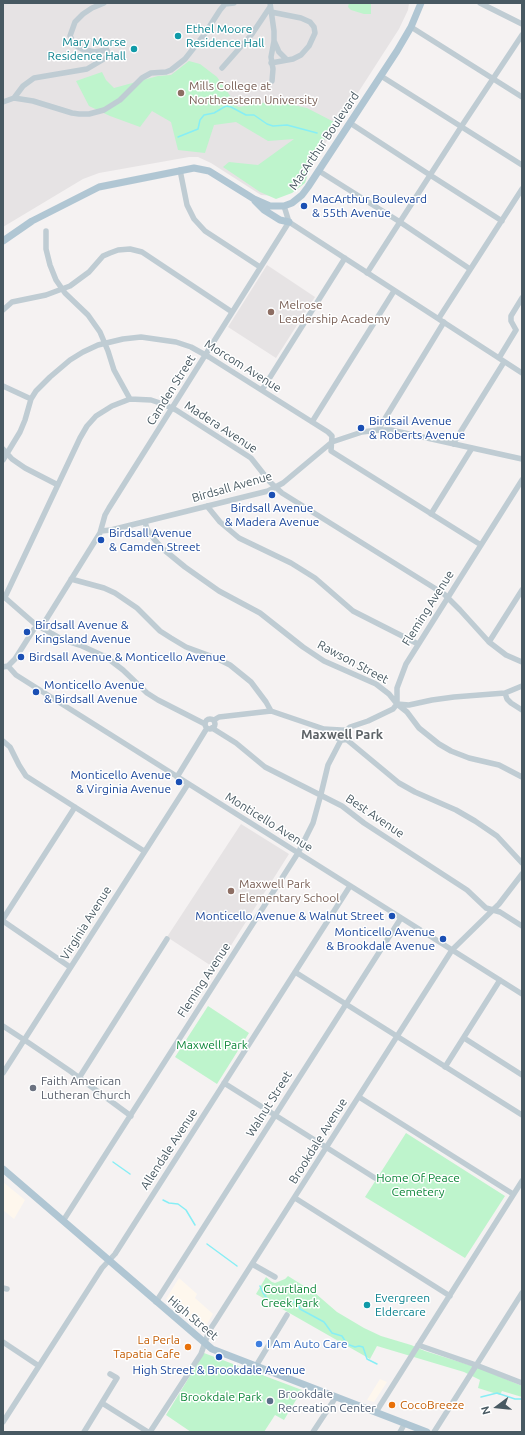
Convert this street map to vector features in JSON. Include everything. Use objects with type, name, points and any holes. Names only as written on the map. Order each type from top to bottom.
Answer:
[{"type":"main road","points":[[416,3],[416,16]]},
{"type":"main road","name":"MacArthur Boulevard","points":[[284,206],[292,203],[302,195],[319,171],[411,27],[421,3]]},
{"type":"main road","points":[[3,241],[32,221],[99,186],[180,170],[200,168],[209,170],[254,199],[270,206],[284,206]]},
{"type":"main road","points":[[254,199],[264,210],[280,220],[289,222]]},
{"type":"main road","name":"High Street","points":[[3,1169],[212,1349],[427,1432]]},
{"type":"street","points":[[14,98],[23,86],[34,78],[49,74],[88,69],[109,56],[107,50],[94,52],[82,50],[75,45],[70,36],[75,22],[83,14],[104,3]]},
{"type":"street","points":[[3,102],[14,98],[33,101],[72,113],[89,114],[104,110],[120,100],[142,78],[150,73],[166,72],[171,70],[185,59],[204,35],[225,4],[234,3]]},
{"type":"street","points":[[480,3],[522,24]]},
{"type":"street","points":[[270,7],[274,41],[271,57],[273,69],[272,81]]},
{"type":"street","points":[[270,7],[310,22],[314,27],[315,33],[305,51],[298,57],[271,63]]},
{"type":"street","points":[[222,68],[252,34],[270,7]]},
{"type":"street","points":[[411,27],[522,97]]},
{"type":"street","points":[[367,273],[461,126],[522,35]]},
{"type":"street","points":[[274,41],[279,52],[287,60]]},
{"type":"street","points":[[381,76],[522,165]]},
{"type":"street","points":[[350,123],[502,221]]},
{"type":"street","points":[[180,170],[187,205],[194,220],[200,226],[260,268]]},
{"type":"street","points":[[319,171],[400,222],[470,269]]},
{"type":"street","points":[[438,318],[522,189]]},
{"type":"street","points":[[284,206],[289,222],[522,373]]},
{"type":"street","name":"Camden Street","points":[[101,531],[105,515],[109,508],[289,222]]},
{"type":"street","points":[[46,231],[46,249],[56,280],[62,289],[94,323],[100,332],[114,370],[130,399]]},
{"type":"street","points":[[3,310],[12,302],[46,295],[77,282],[89,272],[103,256],[110,252],[130,249],[142,252],[232,312]]},
{"type":"street","points":[[262,390],[345,258]]},
{"type":"street","points":[[312,422],[394,291]]},
{"type":"street","points":[[499,358],[519,331],[511,322],[511,316],[522,298]]},
{"type":"street","points":[[378,430],[444,322]]},
{"type":"street","name":"Morcom Avenue","points":[[3,460],[5,451],[20,432],[31,399],[36,391],[70,360],[83,352],[105,343],[140,337],[155,338],[176,342],[191,347],[206,355],[328,432],[332,436],[331,451],[480,545]]},
{"type":"street","points":[[453,444],[504,362]]},
{"type":"street","points":[[3,386],[31,399]]},
{"type":"street","name":"Madera Avenue","points":[[4,596],[80,438],[91,421],[104,410],[130,399],[151,400],[172,408],[251,458],[282,493],[444,594],[489,642],[506,655],[522,662]]},
{"type":"street","name":"Birdsall Avenue","points":[[101,531],[146,522],[276,487],[283,483],[332,442],[352,434],[378,430],[391,430],[522,459]]},
{"type":"street","points":[[432,514],[472,448]]},
{"type":"street","points":[[5,451],[25,468],[58,485]]},
{"type":"street","name":"Fleming Avenue","points":[[396,704],[397,688],[406,664],[522,480]]},
{"type":"street","points":[[208,506],[220,522],[239,538],[291,563],[315,578],[353,611],[418,644]]},
{"type":"street","name":"Rawson Street","points":[[146,522],[147,529],[163,549],[195,575],[219,591],[260,613],[303,647],[324,661],[376,684],[389,694],[396,704],[407,712],[423,732],[439,744],[451,751],[469,758],[499,765],[522,777]]},
{"type":"street","points":[[5,666],[15,660],[34,629],[44,622],[101,531]]},
{"type":"street","points":[[71,579],[104,588],[137,608],[160,631],[171,638],[186,647],[230,665],[251,682],[271,711]]},
{"type":"street","points":[[489,642],[522,590]]},
{"type":"street","points":[[4,596],[39,626],[63,640],[82,646],[106,657],[123,670],[146,693],[174,709],[212,720],[218,717],[271,711],[324,729],[343,730],[348,734],[342,739]]},
{"type":"street","name":"Monticello Avenue","points":[[5,666],[16,675],[522,994]]},
{"type":"street","points":[[342,739],[338,733],[393,709],[396,704],[409,705],[454,697],[505,693],[522,686]]},
{"type":"street","points":[[505,693],[507,699],[522,710]]},
{"type":"street","name":"Best Avenue","points":[[188,714],[236,743],[265,767],[321,794],[342,806],[364,823],[467,890],[486,908],[500,912],[522,926]]},
{"type":"street","points":[[177,777],[208,727],[215,723],[212,720]]},
{"type":"street","points":[[324,729],[332,735],[342,739],[400,783],[456,810],[492,832],[522,863]]},
{"type":"street","name":"Fleming Avenue","points":[[63,1221],[298,853],[313,823],[328,765],[342,739]]},
{"type":"street","points":[[3,741],[10,747],[19,766],[26,776],[144,851]]},
{"type":"street","name":"Virginia Avenue","points":[[3,1073],[188,784]]},
{"type":"street","points":[[70,968],[3,920],[75,807]]},
{"type":"street","name":"Brookdale Avenue","points":[[149,1432],[201,1354],[209,1331],[452,950],[493,910],[511,890],[522,874]]},
{"type":"street","name":"Allendale Avenue","points":[[3,1422],[102,1268],[115,1254],[350,886]]},
{"type":"street","name":"Walnut Street","points":[[156,1302],[401,918]]},
{"type":"street","points":[[79,1078],[167,939]]},
{"type":"street","points":[[295,972],[522,1115]]},
{"type":"street","points":[[445,1067],[500,980]]},
{"type":"street","points":[[3,1026],[131,1116]]},
{"type":"street","points":[[464,1038],[522,1075]]},
{"type":"street","points":[[224,1083],[375,1178]]},
{"type":"street","points":[[359,1097],[513,1194]]},
{"type":"street","points":[[376,1412],[522,1181]]},
{"type":"street","points":[[295,1198],[450,1296]]},
{"type":"street","points":[[252,1264],[275,1277]]},
{"type":"street","points":[[434,1432],[522,1293]]},
{"type":"street","points":[[256,1366],[287,1316]]},
{"type":"street","points":[[3,1342],[39,1366]]},
{"type":"street","points":[[418,1345],[522,1383]]},
{"type":"street","points":[[84,1432],[117,1378],[110,1374]]},
{"type":"street","points":[[313,1432],[336,1397]]},
{"type":"street","points":[[102,1403],[149,1432]]},
{"type":"street","points":[[400,1432],[405,1424]]},
{"type":"shaded area","name":"Mills College at Northeastern University","points":[[3,3],[409,3],[408,10],[399,29],[305,175],[277,196],[261,195],[211,163],[198,157],[189,157],[99,173],[83,179],[3,227]]},
{"type":"shaded area","name":"Melrose Leadership Academy","points":[[267,265],[315,297],[276,358],[228,327]]},
{"type":"shaded area","name":"Maxwell Park Elementary School","points":[[241,824],[289,854],[216,969],[167,937]]},
{"type":"shaded area","points":[[3,1182],[25,1200],[14,1219],[3,1210]]},
{"type":"shaded area","points":[[179,1278],[197,1294],[195,1298],[213,1314],[203,1331],[166,1299]]},
{"type":"shaded area","points":[[380,1379],[387,1382],[374,1402],[367,1400]]},
{"type":"green space","points":[[349,3],[371,4],[371,14],[364,14],[351,10],[348,7]]},
{"type":"green space","points":[[189,61],[200,64],[217,77],[238,107],[275,101],[307,108],[336,123],[315,153],[305,183],[292,193],[276,199],[260,192],[223,167],[229,162],[258,165],[294,139],[268,141],[236,122],[214,125],[205,153],[178,150],[171,122],[152,111],[140,127],[110,116],[89,106],[76,81],[102,72],[106,80],[114,88],[158,76],[171,75]]},
{"type":"green space","name":"Maxwell Park","points":[[208,1006],[249,1033],[217,1084],[175,1057]]},
{"type":"green space","name":"Home Of Peace Cemetery","points":[[406,1133],[505,1196],[465,1258],[365,1197]]},
{"type":"green space","name":"Courtland Creek Park","points":[[288,1276],[315,1293],[337,1312],[364,1328],[381,1336],[482,1369],[522,1386],[522,1397],[502,1391],[500,1395],[478,1388],[480,1380],[464,1372],[377,1346],[370,1359],[256,1294],[266,1277],[275,1283],[285,1279]]},
{"type":"green space","name":"Brookdale Park","points":[[204,1353],[302,1390],[284,1420],[275,1415],[264,1432],[191,1432],[166,1415]]},
{"type":"waterway","points":[[178,137],[198,129],[200,120],[204,115],[214,113],[226,106],[246,115],[254,115],[267,124],[273,126],[287,125],[317,133]]},
{"type":"waterway","points":[[322,135],[336,131]]},
{"type":"waterway","points":[[113,1162],[130,1174]]},
{"type":"waterway","points":[[163,1200],[169,1203],[178,1204],[186,1210],[195,1225]]},
{"type":"waterway","points":[[207,1244],[237,1266]]},
{"type":"waterway","points":[[260,1286],[268,1300],[275,1302],[292,1301],[298,1304],[300,1309],[324,1322],[332,1333],[342,1336],[347,1344],[355,1347],[363,1347],[367,1359],[377,1364]]},
{"type":"waterway","points":[[481,1397],[497,1393],[515,1399],[522,1399]]},
{"type":"place","name":"Ethel Moore Residence Hall","points":[[178,36]]},
{"type":"place","name":"Mary Morse Residence Hall","points":[[134,49]]},
{"type":"place","name":"Mills College at Northeastern University","points":[[181,93]]},
{"type":"place","name":"MacArthur Boulevard & 55th Avenue","points":[[304,206]]},
{"type":"place","name":"Melrose Leadership Academy","points":[[271,312]]},
{"type":"place","name":"Birdsail Avenue & Roberts Avenue","points":[[361,428]]},
{"type":"place","name":"Birdsall Avenue & Madera Avenue","points":[[272,495]]},
{"type":"place","name":"Birdsall Avenue & Camden Street","points":[[101,540]]},
{"type":"place","name":"Birdsall Avenue & Kingsland Avenue","points":[[27,632]]},
{"type":"place","name":"Birdsall Avenue & Monticello Avenue","points":[[21,657]]},
{"type":"place","name":"Monticello Avenue & Birdsall Avenue","points":[[36,692]]},
{"type":"place","name":"Monticello Avenue & Virginia Avenue","points":[[179,782]]},
{"type":"place","name":"Maxwell Park Elementary School","points":[[231,891]]},
{"type":"place","name":"Monticello Avenue & Walnut Street","points":[[392,916]]},
{"type":"place","name":"Monticello Avenue & Brookdale Avenue","points":[[443,939]]},
{"type":"place","name":"Faith American Lutheran Church","points":[[33,1088]]},
{"type":"place","name":"Evergreen Eldercare","points":[[367,1305]]},
{"type":"place","name":"I Am Auto Care","points":[[259,1344]]},
{"type":"place","name":"La Perla Tapatia Cafe","points":[[188,1347]]},
{"type":"place","name":"High Street & Brookdale Avenue","points":[[219,1357]]},
{"type":"place","name":"Brookdale Recreation Center","points":[[270,1401]]},
{"type":"place","name":"CocoBreeze","points":[[392,1405]]},
{"type":"district","name":"Maxwell Park","points":[[342,735]]}]
